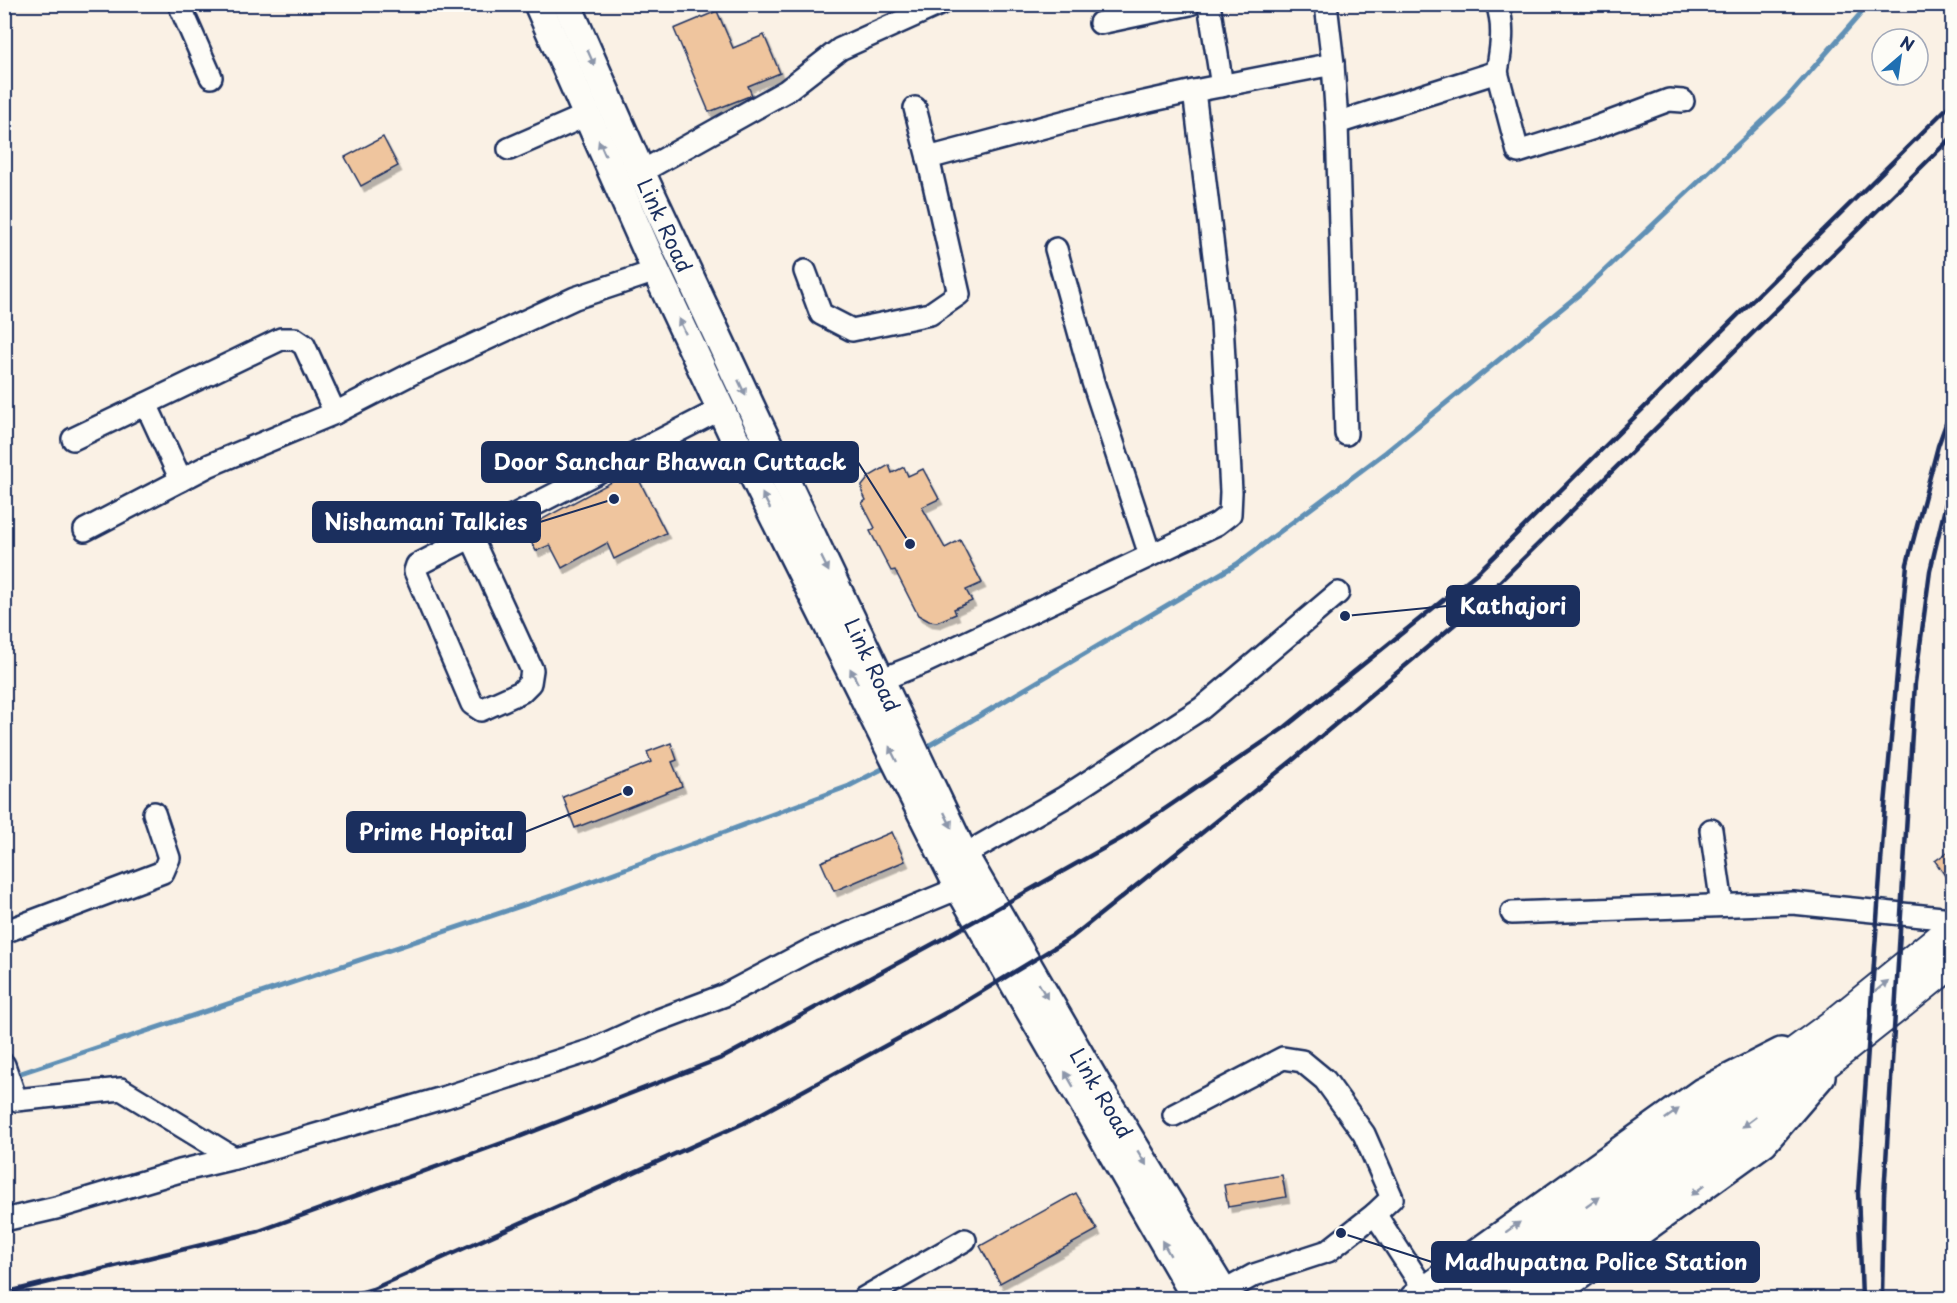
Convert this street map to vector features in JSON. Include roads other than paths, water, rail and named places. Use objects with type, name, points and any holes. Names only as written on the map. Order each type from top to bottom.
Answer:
[{"type":"highway","points":[[1508,1299],[1621,1218],[1841,1035],[1953,930]]},
{"type":"highway","points":[[1461,1299],[1841,1035],[1953,961]]},
{"type":"main road","name":"Link Road","points":[[538,4],[656,271],[721,409],[914,774],[958,888],[1196,1299]]},
{"type":"main road","name":"Link Road","points":[[567,4],[641,172],[880,680],[890,725]]},
{"type":"main road","name":"Link Road","points":[[914,774],[964,855],[1099,1088],[1225,1295]]},
{"type":"main road","points":[[1419,1295],[1702,1092],[1841,1035]]},
{"type":"main road","points":[[1548,1299],[1764,1142],[1841,1035]]},
{"type":"street","points":[[179,4],[211,77]]},
{"type":"street","points":[[641,172],[786,91],[840,49],[940,4]]},
{"type":"street","points":[[1100,23],[1190,4]]},
{"type":"street","points":[[1209,4],[1222,86]]},
{"type":"street","points":[[1326,4],[1337,123],[1346,434]]},
{"type":"street","points":[[1497,4],[1500,12],[1502,46],[1497,72],[1518,152],[1594,128],[1658,103],[1683,100]]},
{"type":"street","points":[[928,158],[1104,111],[1333,64]]},
{"type":"street","points":[[1337,123],[1497,72]]},
{"type":"street","points":[[880,680],[923,663],[1217,524],[1230,514],[1231,492],[1222,322],[1194,91]]},
{"type":"street","points":[[805,271],[821,314],[852,330],[930,314],[959,294],[915,108]]},
{"type":"street","points":[[509,149],[587,115]]},
{"type":"street","points":[[1056,249],[1093,382],[1150,555]]},
{"type":"street","points":[[85,530],[210,465],[335,413],[413,373],[575,298],[656,271]]},
{"type":"street","points":[[73,440],[281,339],[295,339],[304,345],[335,413]]},
{"type":"street","points":[[146,404],[180,480]]},
{"type":"street","points":[[471,537],[532,670],[530,683],[521,692],[481,710],[472,704],[415,571],[419,562],[721,409]]},
{"type":"street","points":[[964,855],[1065,797],[1202,708],[1338,593]]},
{"type":"street","points":[[4,932],[164,872],[168,858],[154,813]]},
{"type":"street","points":[[1712,830],[1722,905]]},
{"type":"street","points":[[4,1220],[56,1208],[446,1097],[592,1050],[656,1021],[725,995],[813,949],[958,888]]},
{"type":"street","points":[[1512,913],[1793,903],[1953,919]]},
{"type":"street","points":[[1174,1115],[1283,1058],[1302,1061],[1325,1080],[1364,1134],[1392,1198],[1375,1215],[1328,1251],[1254,1275],[1225,1295]]},
{"type":"street","points":[[4,1065],[16,1100],[121,1089],[234,1158]]},
{"type":"street","points":[[1375,1215],[1419,1295]]},
{"type":"street","points":[[864,1299],[965,1240]]},
{"type":"waterway","points":[[923,749],[1237,564],[1386,452],[1582,292],[1787,98],[1869,4]]},
{"type":"waterway","points":[[12,1076],[557,894],[849,786],[890,765]]},
{"type":"railway","points":[[4,1293],[259,1231],[519,1137],[724,1057],[944,938],[1122,838],[1284,728],[1478,572],[1952,103]]},
{"type":"railway","points":[[342,1298],[373,1289],[744,1123],[958,1006],[1072,937],[1294,759],[1467,614],[1952,137]]},
{"type":"railway","points":[[1862,1298],[1858,1192],[1885,805],[1907,564],[1938,446],[1952,407]]},
{"type":"railway","points":[[1882,1298],[1884,1195],[1915,683],[1930,571],[1952,478]]},
{"type":"place","name":"Nishamani Talkies","points":[[614,499]]},
{"type":"place","name":"Door Sanchar Bhawan Cuttack","points":[[910,544]]},
{"type":"place","name":"Kathajori","points":[[1345,616]]},
{"type":"place","name":"Prime Hopital","points":[[628,791]]},
{"type":"place","name":"Madhupatna Police Station","points":[[1341,1233]]}]
